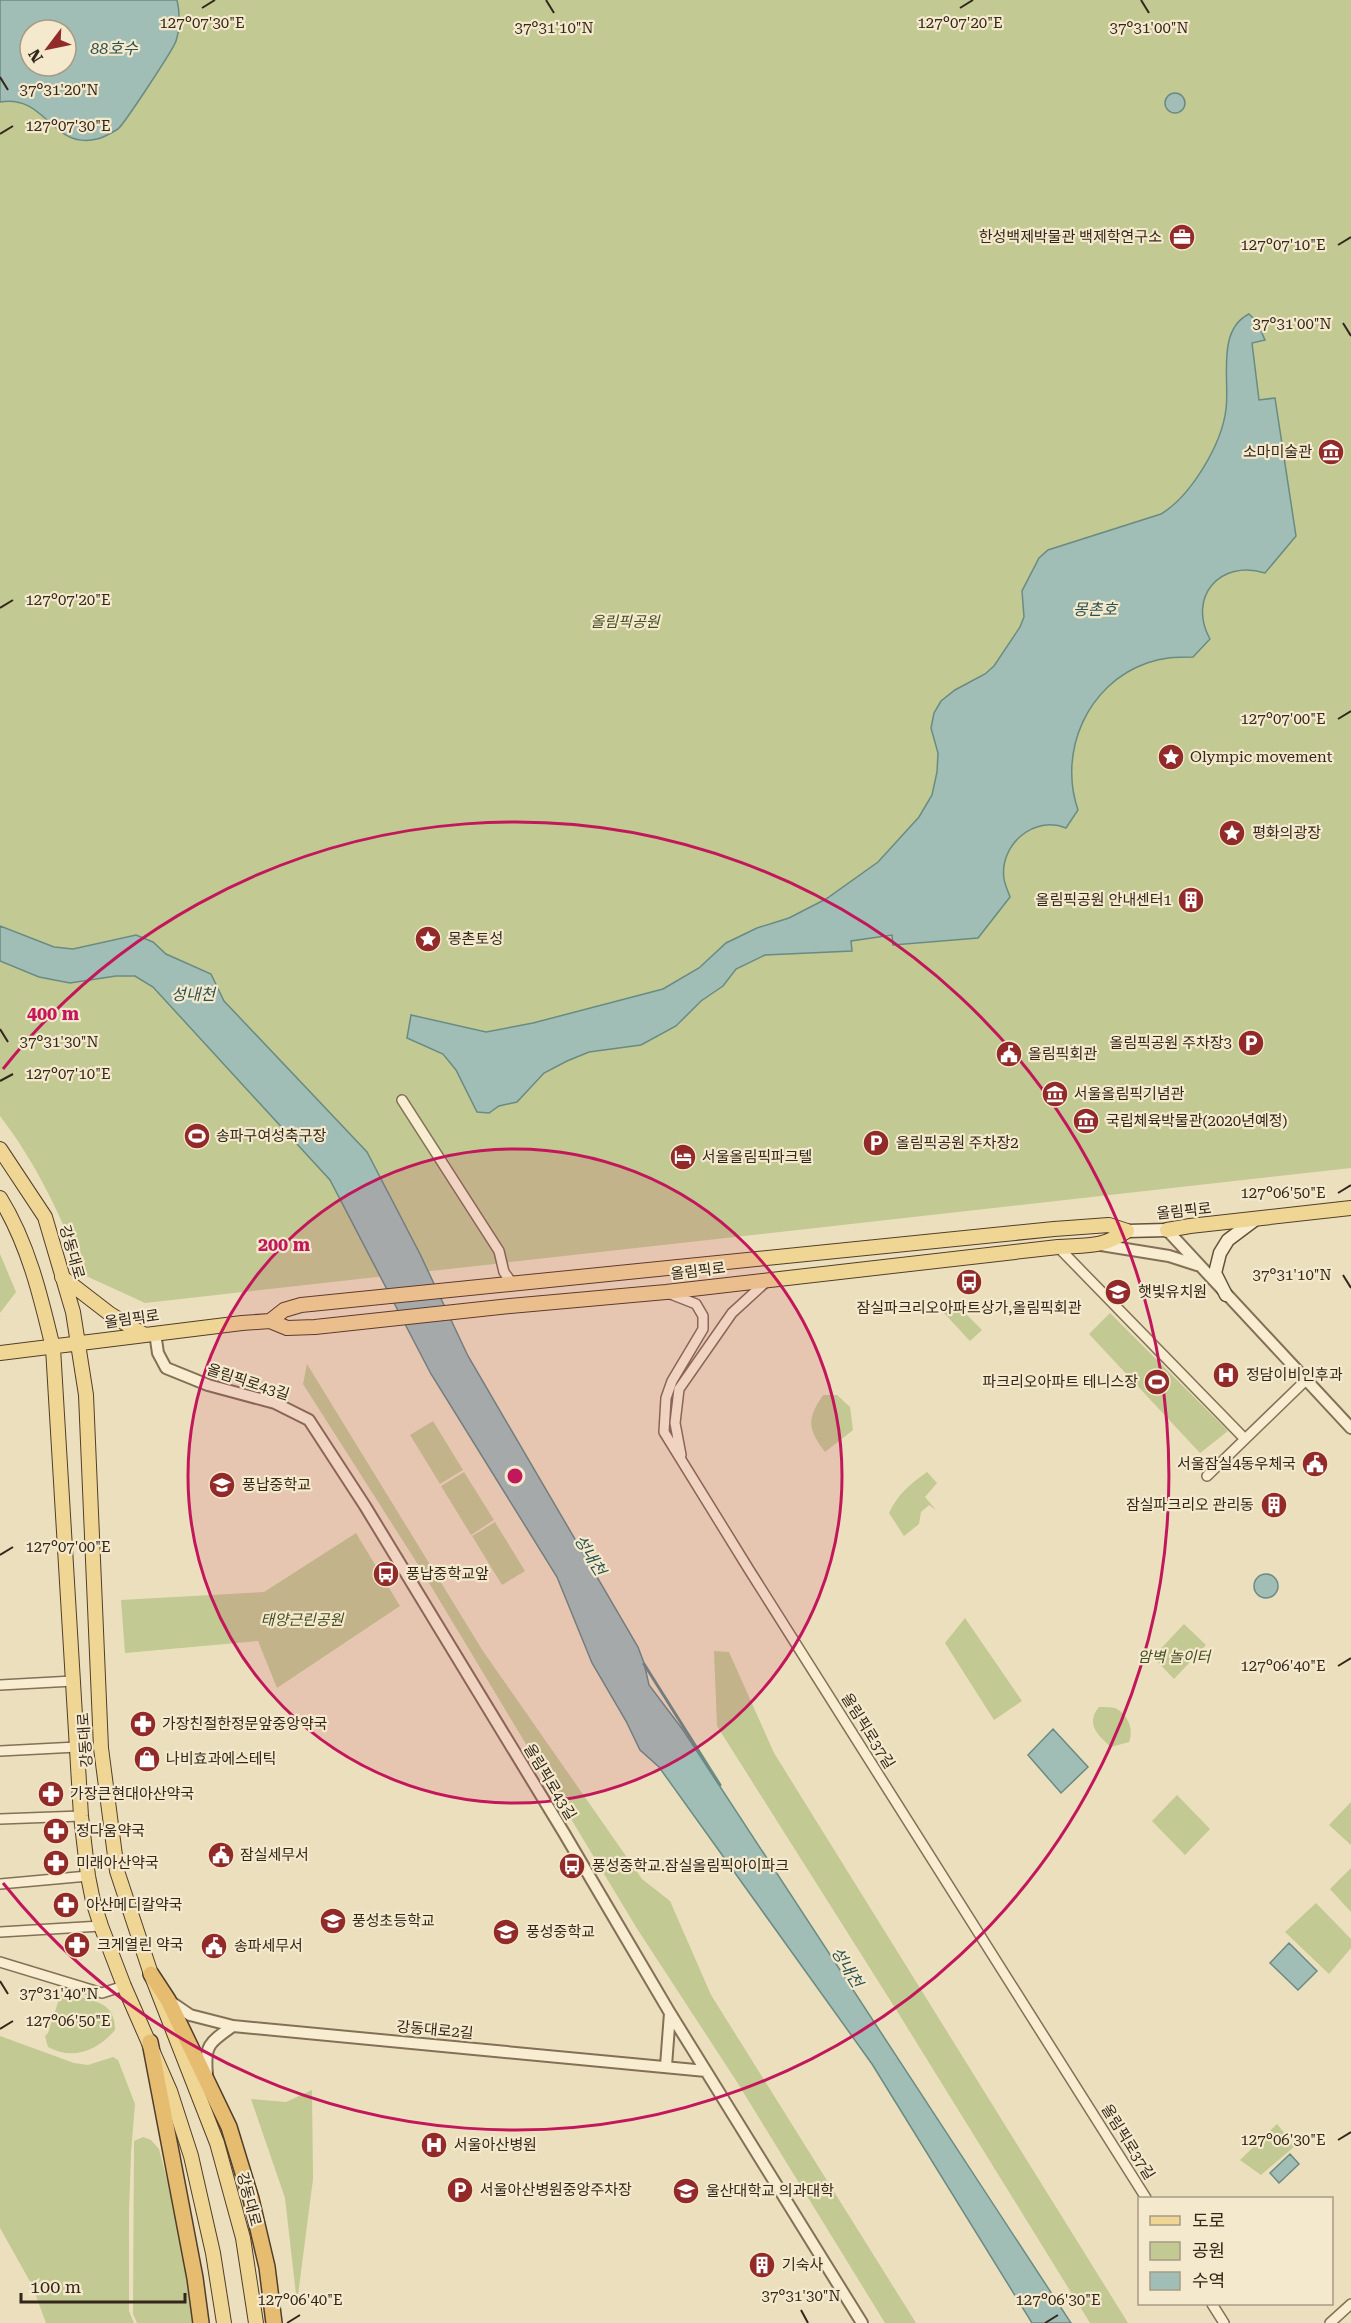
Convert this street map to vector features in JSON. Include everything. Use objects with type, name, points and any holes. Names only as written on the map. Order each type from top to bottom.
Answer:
[{"type":"highway","points":[[151,1974],[168,2000],[229,2127],[251,2199],[267,2267],[274,2323]]},
{"type":"highway","points":[[150,2042],[195,2278],[201,2323]]},
{"type":"main road","name":"강동대로","points":[[0,1149],[45,1216],[73,1312],[79,1344],[86,1395],[101,1748],[117,1871],[131,1920],[217,2143],[243,2238],[256,2323]]},
{"type":"main road","name":"강동대로","points":[[0,1198],[8,1210],[37,1283],[53,1348],[81,1816],[88,1876],[101,1926],[124,1986],[170,2091],[191,2156],[213,2253],[224,2323]]},
{"type":"main road","name":"올림픽로","points":[[270,1321],[284,1310],[301,1305],[508,1283],[1054,1229],[1109,1225],[1127,1231],[1167,1230],[1351,1208]]},
{"type":"main road","points":[[1226,1295],[1215,1273],[1220,1253],[1228,1240],[1256,1219]]},
{"type":"main road","name":"올림픽로","points":[[0,1353],[53,1348],[149,1333],[270,1321],[287,1328],[315,1328],[510,1306],[666,1292],[1058,1247],[1101,1245],[1127,1231]]},
{"type":"main road","points":[[62,1276],[110,1314],[149,1333]]},
{"type":"street","points":[[402,1100],[499,1251],[508,1283]]},
{"type":"street","points":[[1167,1230],[1351,1428]]},
{"type":"street","points":[[1101,1245],[1169,1256],[1198,1265]]},
{"type":"street","points":[[1058,1247],[1245,1439]]},
{"type":"street","name":"올림픽로37길","points":[[769,1279],[732,1313],[680,1389],[675,1423],[682,1461],[1145,2197]]},
{"type":"street","points":[[666,1292],[696,1304],[703,1316],[703,1329],[672,1381],[666,1398],[664,1432],[682,1461]]},
{"type":"street","name":"올림픽로43길","points":[[149,1333],[166,1368],[208,1385],[275,1403],[309,1420],[365,1506],[564,1833],[670,2013],[862,2323]]},
{"type":"street","points":[[1207,1476],[1306,1380]]},
{"type":"street","points":[[0,1685],[73,1681]]},
{"type":"street","points":[[0,1751],[77,1747]]},
{"type":"street","points":[[0,1819],[81,1816]]},
{"type":"street","points":[[0,1884],[88,1876]]},
{"type":"street","points":[[0,1932],[101,1926]]},
{"type":"street","points":[[0,1962],[102,1993],[124,1986]]},
{"type":"street","name":"강동대로2길","points":[[168,2000],[190,2016],[233,2026],[706,2071]]},
{"type":"street","points":[[666,2066],[670,2013]]},
{"type":"street","points":[[209,2085],[205,2057],[209,2044],[233,2026]]},
{"type":"street","points":[[1330,2323],[1351,2304]]},
{"type":"street","points":[[1213,2305],[1224,2323]]},
{"type":"green space","name":"올림픽공원","points":[[0,0],[1351,0],[1351,1168],[145,1303],[84,1275],[48,1192],[0,1116]]},
{"type":"green space","points":[[0,1254],[16,1292],[0,1313]]},
{"type":"green space","points":[[953,1301],[982,1330],[970,1341],[943,1312]]},
{"type":"green space","name":"파크리오아파트 테니스장","points":[[1110,1313],[1228,1431],[1200,1453],[1089,1334]]},
{"type":"green space","points":[[307,1364],[483,1651],[642,1879],[670,1901],[711,1995],[916,2323],[885,2323],[737,2082],[636,1927],[417,1563],[303,1384]]},
{"type":"green space","points":[[823,1395],[837,1395],[850,1407],[853,1430],[825,1452],[811,1424],[814,1411]]},
{"type":"green space","points":[[433,1421],[463,1470],[440,1484],[410,1435]]},
{"type":"green space","points":[[464,1472],[494,1520],[471,1535],[441,1486]]},
{"type":"green space","points":[[927,1472],[937,1483],[925,1497],[936,1510],[929,1505],[921,1512],[919,1524],[904,1536],[889,1513],[905,1490]]},
{"type":"green space","points":[[495,1522],[525,1571],[502,1585],[472,1536]]},
{"type":"green space","name":"태양근린공원","points":[[356,1533],[400,1606],[277,1688],[258,1641],[125,1653],[121,1600],[264,1592]]},
{"type":"green space","points":[[965,1618],[1022,1701],[994,1720],[945,1643]]},
{"type":"green space","name":"암벽 놀이터","points":[[1184,1624],[1206,1645],[1174,1679],[1153,1657]]},
{"type":"green space","points":[[714,1651],[729,1652],[774,1753],[1128,2323],[1090,2323],[717,1726]]},
{"type":"green space","points":[[1099,1707],[1115,1708],[1123,1714],[1129,1722],[1131,1732],[1129,1742],[1111,1747],[1102,1738],[1093,1724]]},
{"type":"green space","points":[[1177,1795],[1210,1829],[1185,1855],[1152,1821]]},
{"type":"green space","points":[[1351,1802],[1351,1845],[1329,1825]]},
{"type":"green space","points":[[1351,1868],[1351,1912],[1330,1889]]},
{"type":"green space","points":[[1316,1903],[1351,1939],[1351,1948],[1329,1974],[1285,1932]]},
{"type":"green space","points":[[65,1994],[92,2000],[106,2007],[114,2020],[115,2030],[101,2043],[84,2051],[67,2053],[48,2047],[45,2036],[60,1996]]},
{"type":"green space","points":[[0,2036],[74,2063],[88,2065],[113,2057],[118,2060],[135,2104],[129,2212],[129,2311],[134,2323],[46,2323],[32,2285],[0,2228]]},
{"type":"green space","points":[[312,2090],[313,2179],[297,2303],[285,2198],[251,2099],[286,2102]]},
{"type":"green space","points":[[1277,2124],[1295,2146],[1261,2175],[1240,2160]]},
{"type":"green space","points":[[143,2137],[151,2140],[159,2149],[193,2280],[197,2323],[137,2323],[133,2314],[134,2141]]},
{"type":"water","name":"88호수","points":[[0,0],[177,0],[179,20],[176,41],[167,58],[118,129],[99,138],[82,140],[69,137],[29,106],[16,102],[0,102]]},
{"type":"water","points":[[1175,93],[1182,96],[1185,103],[1182,110],[1175,113],[1168,110],[1165,103],[1168,96]]},
{"type":"water","name":"몽촌호","points":[[1249,314],[1257,322],[1265,340],[1252,343],[1259,400],[1275,398],[1296,536],[1265,573],[1249,570],[1234,572],[1222,577],[1212,585],[1205,596],[1203,609],[1204,624],[1210,639],[1193,657],[1164,658],[1147,663],[1126,673],[1108,687],[1094,703],[1082,723],[1075,744],[1072,766],[1073,788],[1078,810],[1066,828],[1054,825],[1031,829],[1013,844],[1004,866],[1004,879],[1010,897],[978,938],[893,945],[892,935],[851,941],[852,951],[765,955],[736,969],[723,986],[701,1001],[676,1026],[641,1045],[589,1052],[567,1061],[544,1073],[517,1102],[499,1106],[489,1113],[477,1112],[456,1070],[443,1054],[407,1038],[411,1015],[486,1032],[533,1023],[663,989],[699,968],[726,943],[757,928],[789,918],[826,899],[878,862],[919,817],[932,795],[938,753],[931,728],[934,713],[941,701],[955,690],[985,674],[994,666],[1020,627],[1024,617],[1022,591],[1039,558],[1048,550],[1161,514],[1172,506],[1194,482],[1212,453],[1223,423],[1227,398],[1228,344],[1239,322]]},
{"type":"water","name":"성내천","points":[[0,926],[54,947],[73,949],[136,935],[153,942],[166,954],[211,974],[224,1001],[367,1152],[420,1254],[468,1356],[638,1647],[649,1685],[683,1730],[1071,2323],[1032,2323],[872,2064],[659,1767],[640,1750],[592,1663],[557,1577],[431,1374],[330,1180],[153,987],[135,976],[116,976],[70,983],[39,977],[0,961]]},
{"type":"water","points":[[1266,1574],[1271,1575],[1277,1581],[1277,1591],[1271,1597],[1266,1598],[1261,1597],[1255,1591],[1254,1586],[1255,1581],[1261,1575]]},
{"type":"water","points":[[1053,1729],[1088,1767],[1061,1793],[1028,1755]]},
{"type":"water","points":[[1289,1943],[1317,1971],[1298,1990],[1270,1963]]},
{"type":"water","points":[[1290,2154],[1299,2164],[1279,2183],[1270,2173]]},
{"type":"waterway","name":"성내천","points":[[644,1664],[720,1785]]},
{"type":"place","name":"한성백제박물관 백제학연구소","points":[[1182,237]]},
{"type":"place","name":"소마미술관","points":[[1331,452]]},
{"type":"place","name":"Olympic movement","points":[[1171,757]]},
{"type":"place","name":"평화의광장","points":[[1232,833]]},
{"type":"place","name":"올림픽공원 안내센터1","points":[[1191,900]]},
{"type":"place","name":"몽촌토성","points":[[428,939]]},
{"type":"place","name":"올림픽공원 주차장3","points":[[1251,1043]]},
{"type":"place","name":"올림픽회관","points":[[1009,1054]]},
{"type":"place","name":"서울올림픽기념관","points":[[1055,1094]]},
{"type":"place","name":"국립체육박물관(2020년예정)","points":[[1086,1121]]},
{"type":"place","name":"송파구여성축구장","points":[[197,1136]]},
{"type":"place","name":"올림픽공원 주차장2","points":[[876,1143]]},
{"type":"place","name":"서울올림픽파크텔","points":[[683,1157]]},
{"type":"place","name":"잠실파크리오아파트상가,올림픽회관","points":[[969,1282]]},
{"type":"place","name":"햇빛유치원","points":[[1118,1292]]},
{"type":"place","name":"정담이비인후과","points":[[1226,1375]]},
{"type":"place","name":"파크리오아파트 테니스장","points":[[1157,1382]]},
{"type":"place","name":"서울잠실4동우체국","points":[[1315,1464]]},
{"type":"place","name":"풍납중학교","points":[[222,1485]]},
{"type":"place","name":"잠실파크리오 관리동","points":[[1274,1505]]},
{"type":"place","name":"풍납중학교앞","points":[[386,1574]]},
{"type":"place","name":"가장친절한정문앞중앙약국","points":[[143,1724]]},
{"type":"place","name":"나비효과에스테틱","points":[[147,1759]]},
{"type":"place","name":"가장큰현대아산약국","points":[[51,1794]]},
{"type":"place","name":"정다움약국","points":[[56,1831]]},
{"type":"place","name":"잠실세무서","points":[[221,1855]]},
{"type":"place","name":"미래아산약국","points":[[56,1863]]},
{"type":"place","name":"풍성중학교.잠실올림픽아이파크","points":[[572,1866]]},
{"type":"place","name":"아산메디칼약국","points":[[66,1905]]},
{"type":"place","name":"풍성초등학교","points":[[333,1921]]},
{"type":"place","name":"풍성중학교","points":[[506,1932]]},
{"type":"place","name":"크게열린 약국","points":[[77,1945]]},
{"type":"place","name":"송파세무서","points":[[214,1946]]},
{"type":"place","name":"서울아산병원","points":[[434,2145]]},
{"type":"place","name":"서울아산병원중앙주차장","points":[[460,2190]]},
{"type":"place","name":"울산대학교 의과대학","points":[[686,2191]]},
{"type":"place","name":"기숙사","points":[[762,2265]]}]
